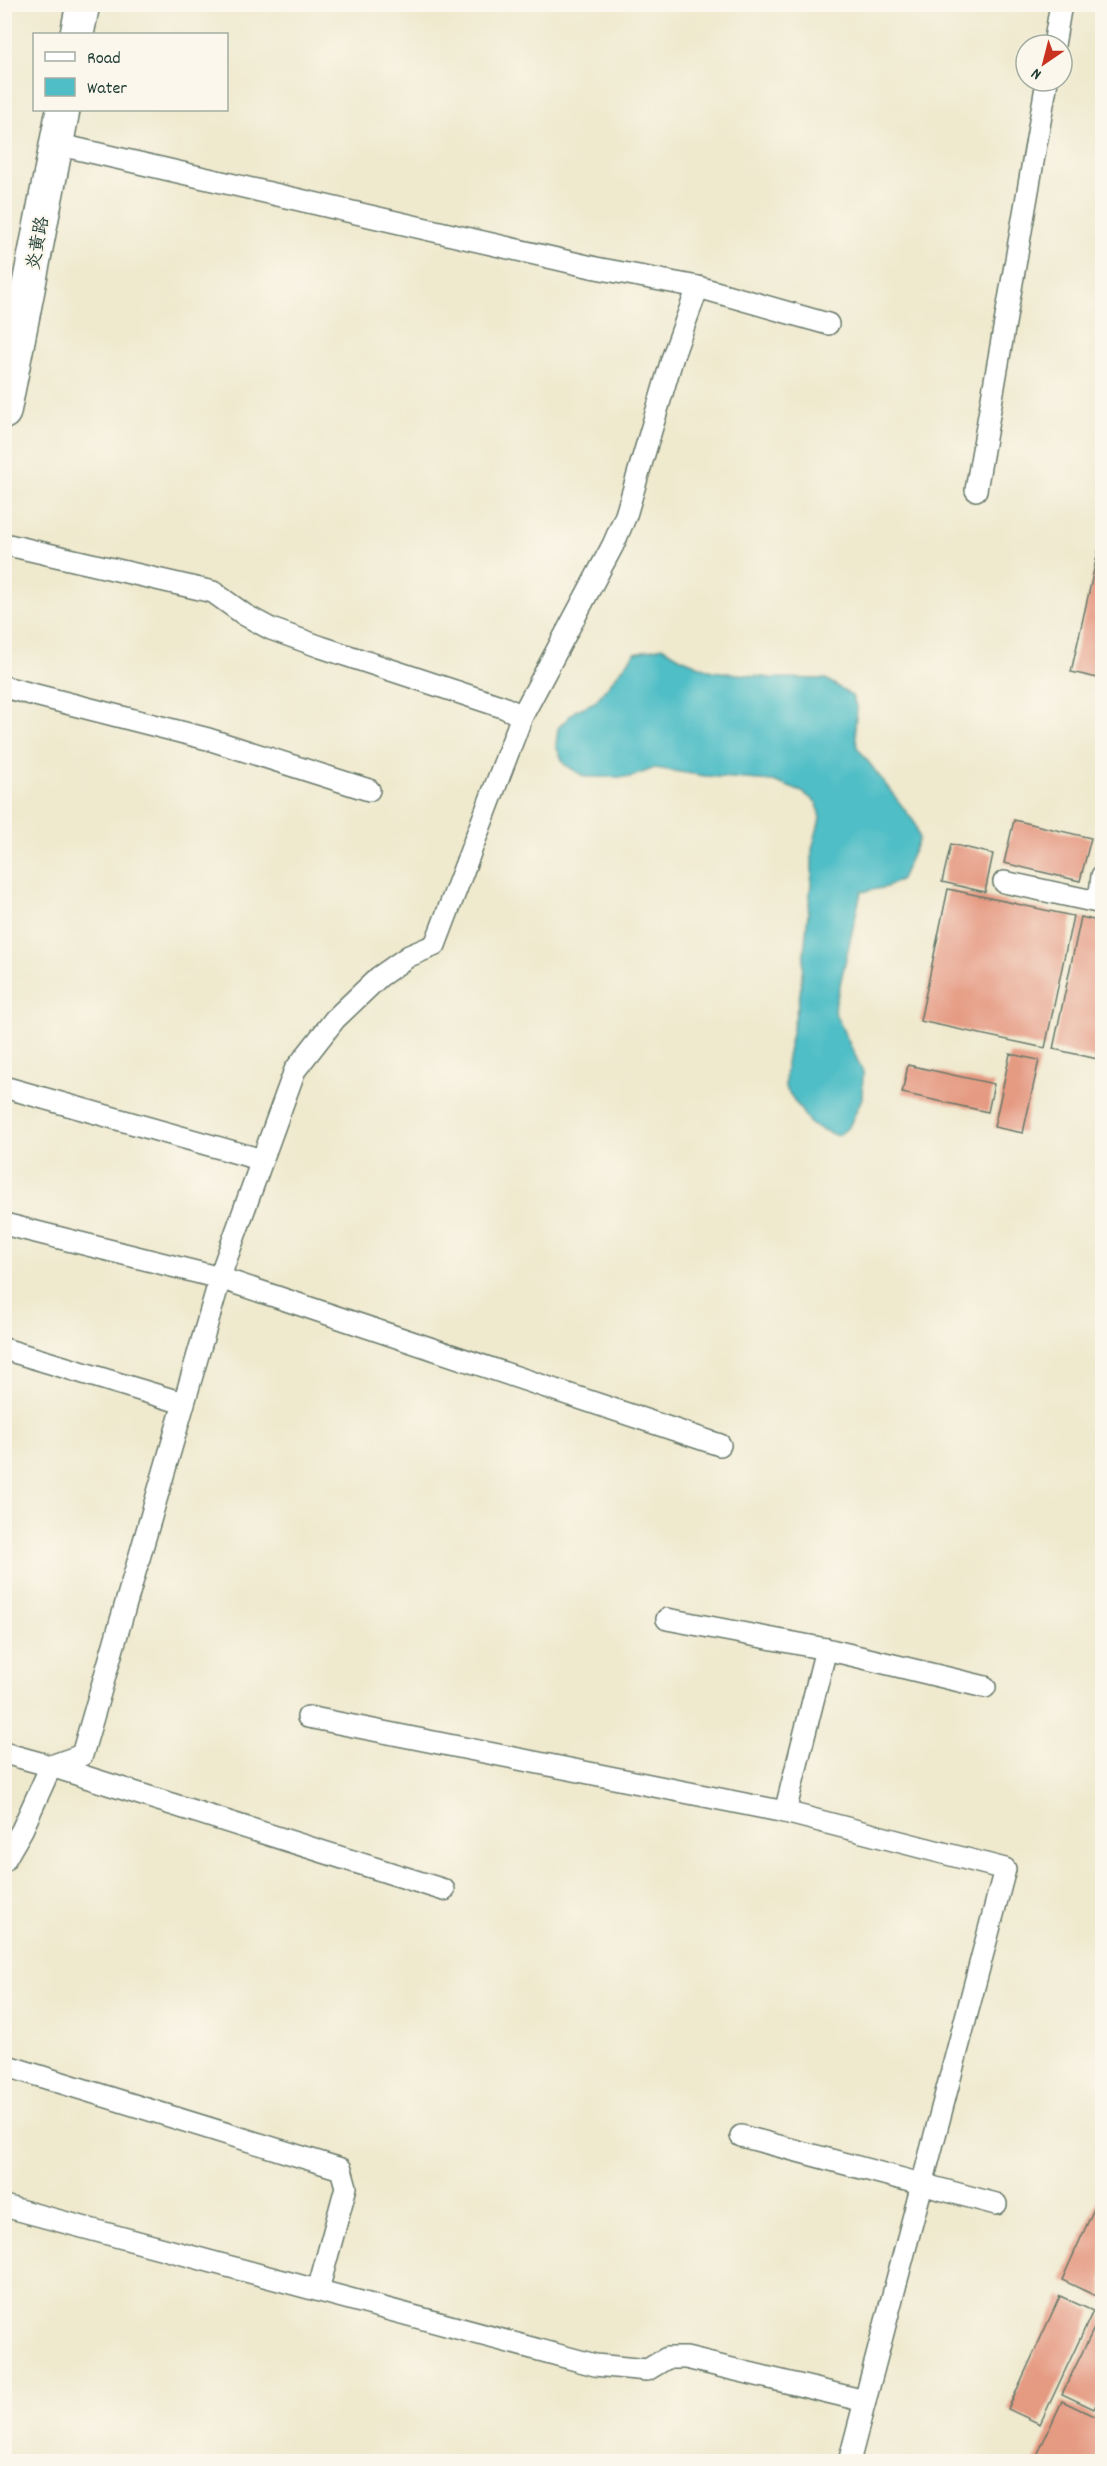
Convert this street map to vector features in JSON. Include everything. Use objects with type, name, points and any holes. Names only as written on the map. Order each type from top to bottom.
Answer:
[{"type":"street","points":[[77,33],[83,4]]},
{"type":"street","name":"炎黄路","points":[[4,412],[63,111]]},
{"type":"lane","points":[[1056,33],[1061,4]]},
{"type":"lane","points":[[976,490],[1045,93]]},
{"type":"lane","points":[[56,144],[597,268],[698,287],[828,324]]},
{"type":"lane","points":[[4,1861],[22,1830],[51,1766],[82,1755],[220,1278],[295,1070],[335,1019],[379,977],[409,956],[435,945],[522,716],[613,545],[626,515],[673,356],[698,287]]},
{"type":"lane","points":[[4,544],[213,592],[245,615],[272,629],[321,648],[503,707],[522,716]]},
{"type":"lane","points":[[4,687],[208,739],[369,790]]},
{"type":"lane","points":[[1004,882],[1101,902],[1102,876]]},
{"type":"lane","points":[[4,1087],[262,1160]]},
{"type":"lane","points":[[4,1224],[220,1278],[720,1445]]},
{"type":"lane","points":[[4,1349],[183,1403]]},
{"type":"lane","points":[[667,1619],[825,1649],[985,1687]]},
{"type":"lane","points":[[784,1812],[825,1649]]},
{"type":"lane","points":[[308,1718],[784,1812],[1005,1869],[849,2462]]},
{"type":"lane","points":[[4,1753],[444,1890]]},
{"type":"lane","points":[[4,2066],[341,2169],[346,2187],[318,2290]]},
{"type":"lane","points":[[741,2136],[996,2204]]},
{"type":"lane","points":[[4,2206],[595,2365],[647,2370],[668,2358],[686,2358],[865,2401]]},
{"type":"water","points":[[662,647],[712,671],[772,678],[826,679],[852,696],[857,708],[855,726],[857,747],[915,823],[919,839],[901,879],[887,887],[861,892],[834,1011],[863,1072],[862,1098],[849,1127],[837,1136],[811,1125],[785,1087],[786,1062],[800,994],[812,873],[812,849],[820,819],[817,803],[802,792],[773,781],[705,776],[655,768],[631,777],[585,777],[564,764],[556,746],[558,728],[575,711],[595,702],[635,653]]},
{"type":"building","points":[[1102,534],[1102,679],[1071,672]]},
{"type":"building","points":[[1014,820],[1091,838],[1080,881],[1004,863]]},
{"type":"building","points":[[951,844],[993,854],[985,892],[942,882]]},
{"type":"building","points":[[948,889],[1073,916],[1045,1048],[920,1021]]},
{"type":"building","points":[[1081,917],[1102,922],[1102,1060],[1053,1049]]},
{"type":"building","points":[[1010,1054],[1039,1060],[1023,1133],[994,1127]]},
{"type":"building","points":[[908,1065],[994,1084],[988,1112],[902,1093]]},
{"type":"building","points":[[1102,2191],[1102,2299],[1062,2280]]},
{"type":"building","points":[[1060,2296],[1093,2311],[1040,2424],[1008,2409]]},
{"type":"building","points":[[1102,2312],[1102,2391],[1094,2409],[1062,2394]]},
{"type":"building","points":[[1062,2401],[1102,2420],[1102,2462],[1034,2462]]}]
